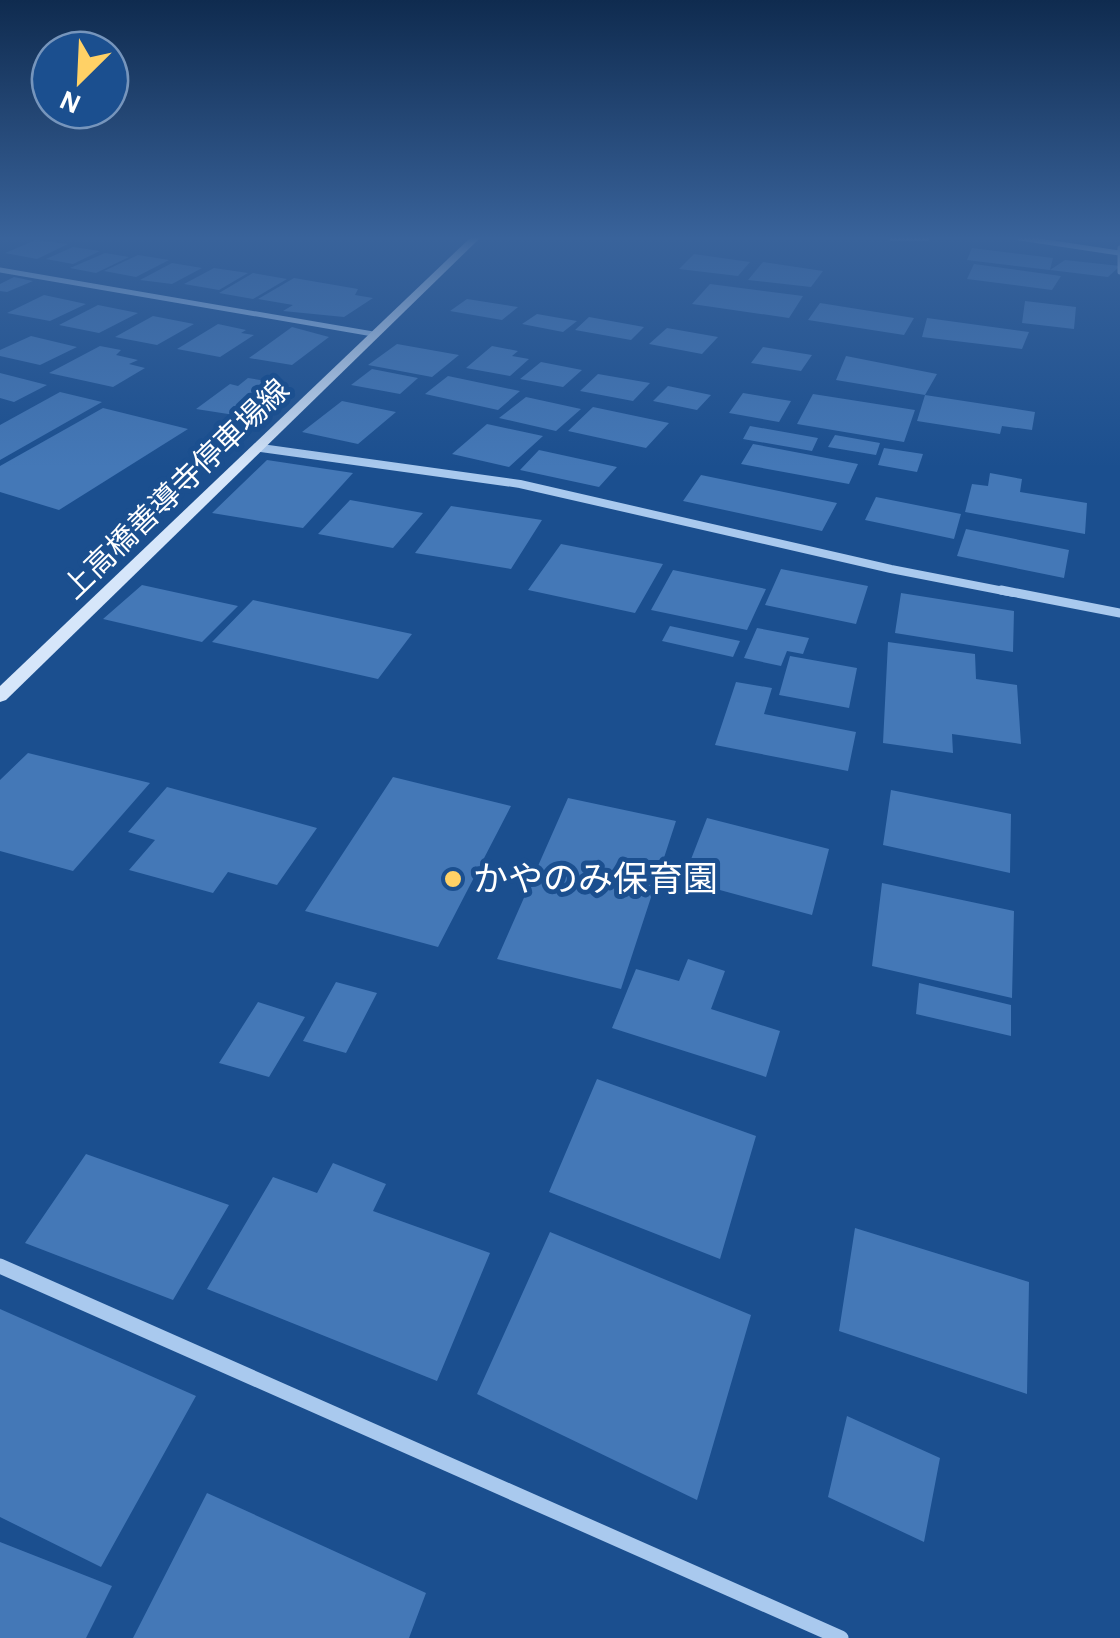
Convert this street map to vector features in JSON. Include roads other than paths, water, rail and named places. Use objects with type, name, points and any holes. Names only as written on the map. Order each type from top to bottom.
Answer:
[{"type":"main road","name":"上高橋善導寺停車場線","points":[[0,696],[261,448],[394,314]]},
{"type":"street","points":[[259,314],[373,334]]},
{"type":"street","points":[[261,448],[520,484],[891,569],[1120,612]]},
{"type":"street","points":[[0,1266],[841,1638]]},
{"type":"place","name":"かやのみ保育園","points":[[453,879]]}]
